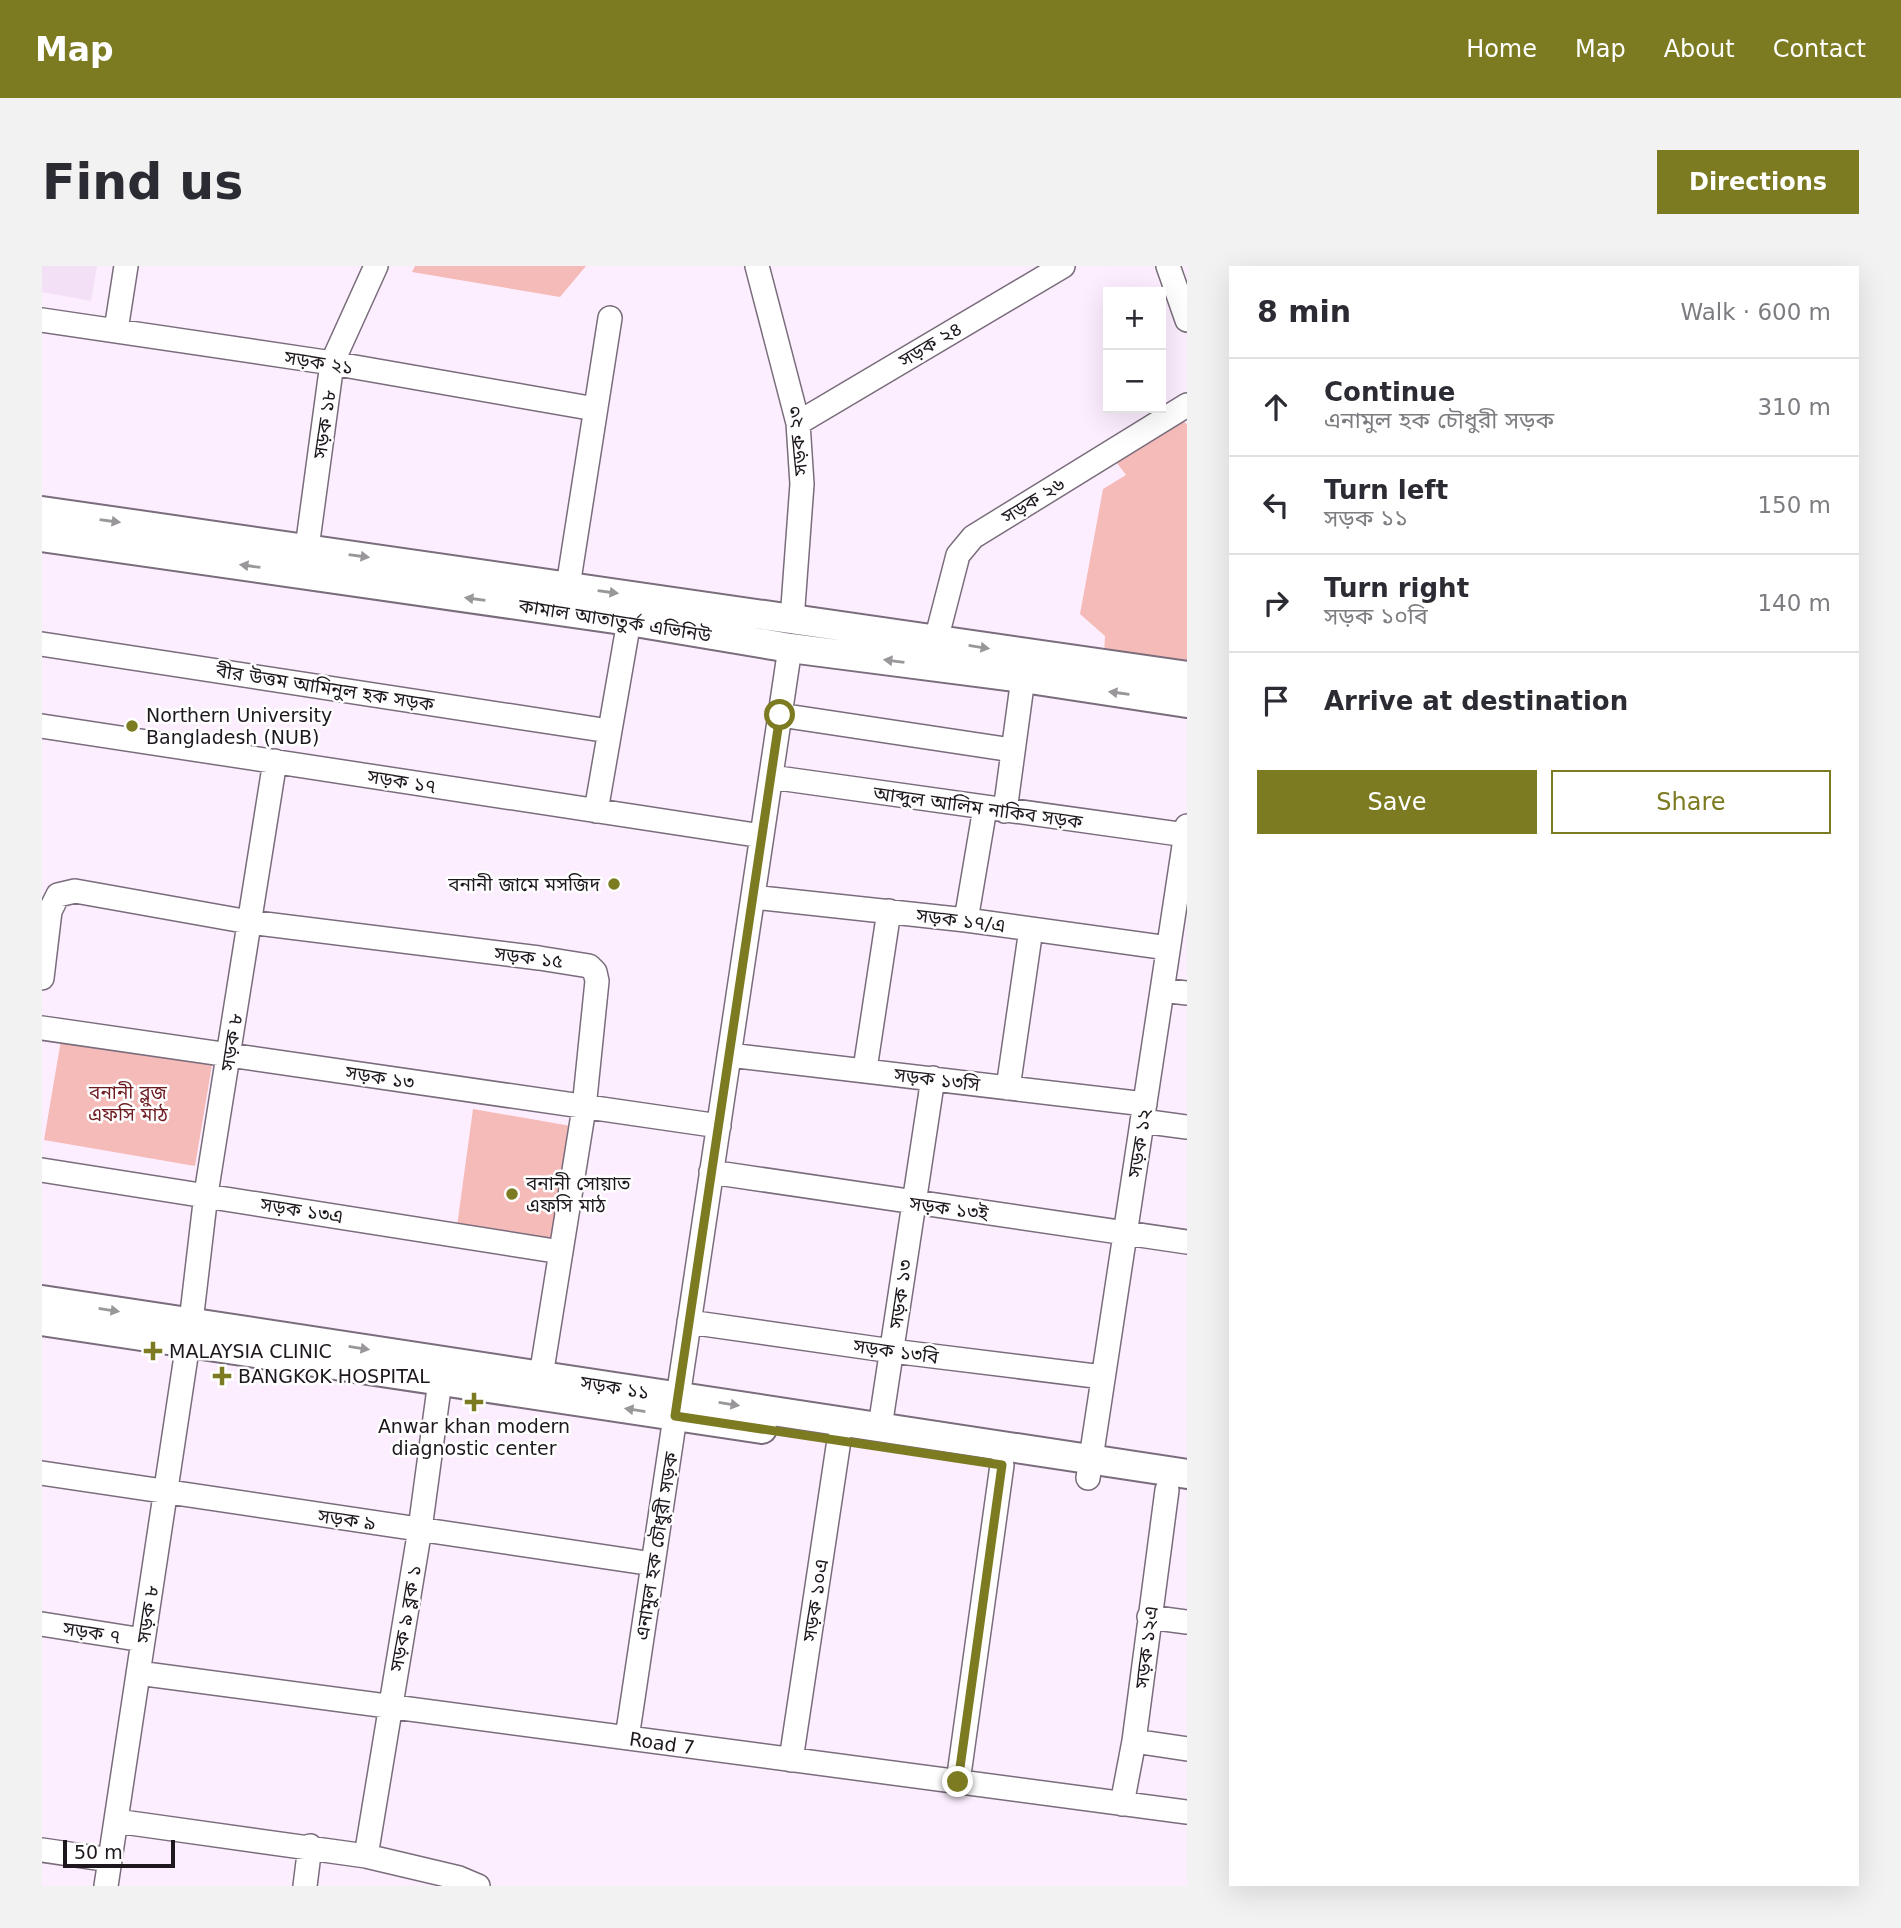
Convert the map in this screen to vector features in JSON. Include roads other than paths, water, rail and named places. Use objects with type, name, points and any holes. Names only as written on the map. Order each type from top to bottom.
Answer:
[{"type":"main road","name":"কামাল আতাতুর্ক এভিনিউ","points":[[42,511],[568,586],[791,634],[1023,678],[1187,703]]},
{"type":"main road","name":"কামাল আতাতুর্ক এভিনিউ","points":[[42,537],[629,621],[791,634],[936,640],[1187,676]]},
{"type":"main road","name":"সড়ক ১১","points":[[42,1300],[189,1333],[440,1381],[880,1427],[1180,1485]]},
{"type":"main road","name":"সড়ক ১১","points":[[42,1321],[189,1333],[541,1376],[839,1440],[1002,1465],[1089,1468]]},
{"type":"street","points":[[116,330],[126,266]]},
{"type":"street","name":"সড়ক ১৮","points":[[307,548],[332,363],[376,266]]},
{"type":"street","name":"সড়ক ২৩","points":[[757,266],[798,423],[802,484],[791,634]]},
{"type":"street","name":"সড়ক ২৪","points":[[798,423],[1063,266]]},
{"type":"street","points":[[1168,266],[1187,320]]},
{"type":"street","points":[[568,586],[610,318]]},
{"type":"street","name":"সড়ক ২১","points":[[42,320],[332,363],[595,409]]},
{"type":"street","name":"সড়ক ২৬","points":[[936,640],[958,555],[973,537],[1187,405]]},
{"type":"street","points":[[596,811],[629,621]]},
{"type":"street","name":"এনামুল হক চৌধুরী সড়ক","points":[[627,1738],[791,634]]},
{"type":"street","name":"বীর উত্তম আমিনুল হক সড়ক","points":[[42,644],[609,731]]},
{"type":"street","points":[[966,920],[1012,750],[1023,678]]},
{"type":"street","points":[[780,715],[1012,750]]},
{"type":"street","name":"সড়ক ১৭","points":[[42,726],[762,836]]},
{"type":"street","name":"সড়ক ৮","points":[[106,1886],[189,1333],[206,1194],[275,761]]},
{"type":"street","name":"আব্দুল আলিম নাকিব সড়ক","points":[[771,777],[995,810],[1186,831]]},
{"type":"street","name":"সড়ক ১২","points":[[1089,1468],[1168,948],[1184,868],[1186,831]]},
{"type":"street","name":"সড়ক ১৫","points":[[42,978],[50,911],[58,895],[75,891],[249,922],[589,966],[597,981],[584,1108],[541,1376]]},
{"type":"street","name":"সড়ক ১৭/এ","points":[[753,897],[966,920],[1168,948]]},
{"type":"street","points":[[865,1069],[889,911]]},
{"type":"street","points":[[1008,1088],[1031,929]]},
{"type":"street","points":[[1162,990],[1187,993]]},
{"type":"street","name":"সড়ক ১৩","points":[[42,1028],[719,1126]]},
{"type":"street","name":"সড়ক ১৩সি","points":[[729,1055],[1008,1088],[1143,1112],[1187,1127]]},
{"type":"street","name":"সড়ক ১৩","points":[[880,1427],[933,1078]]},
{"type":"street","name":"সড়ক ১৩এ","points":[[42,1170],[561,1252]]},
{"type":"street","name":"সড়ক ১৩ই","points":[[711,1172],[1187,1242]]},
{"type":"street","name":"সড়ক ১৩বি","points":[[689,1322],[1103,1377]]},
{"type":"street","name":"সড়ক ৯ ব্লক ১","points":[[366,1856],[420,1530],[440,1381]]},
{"type":"street","name":"সড়ক ১০এ","points":[[791,1760],[839,1440]]},
{"type":"street","points":[[958,1782],[1002,1465]]},
{"type":"street","name":"সড়ক ৯","points":[[42,1473],[653,1564]]},
{"type":"street","name":"সড়ক ১২এ","points":[[1122,1804],[1134,1741],[1149,1616],[1180,1485]]},
{"type":"street","points":[[1149,1616],[1187,1622]]},
{"type":"street","name":"সড়ক ৭","points":[[42,1624],[143,1640]]},
{"type":"street","name":"Road 7","points":[[138,1673],[1187,1812]]},
{"type":"street","points":[[1134,1741],[1187,1749]]},
{"type":"street","points":[[116,1821],[310,1846],[366,1856],[459,1878],[478,1886]]},
{"type":"street","points":[[305,1886],[310,1846]]},
{"type":"street","points":[[42,1850],[110,1860]]},
{"type":"place","name":"Northern University Bangladesh (NUB)","points":[[132,726]]},
{"type":"place","name":"বনানী জামে মসজিদ","points":[[614,884]]},
{"type":"place","name":"বনানী সোয়াত এফসি মাঠ","points":[[512,1194]]},
{"type":"place","name":"MALAYSIA CLINIC","points":[[153,1351]]},
{"type":"place","name":"BANGKOK HOSPITAL","points":[[222,1376]]},
{"type":"place","name":"Anwar khan modern diagnostic center","points":[[474,1402]]},
{"type":"park label","name":"বনানী ব্লুজ এফসি মাঠ","points":[[128,1103]]}]
